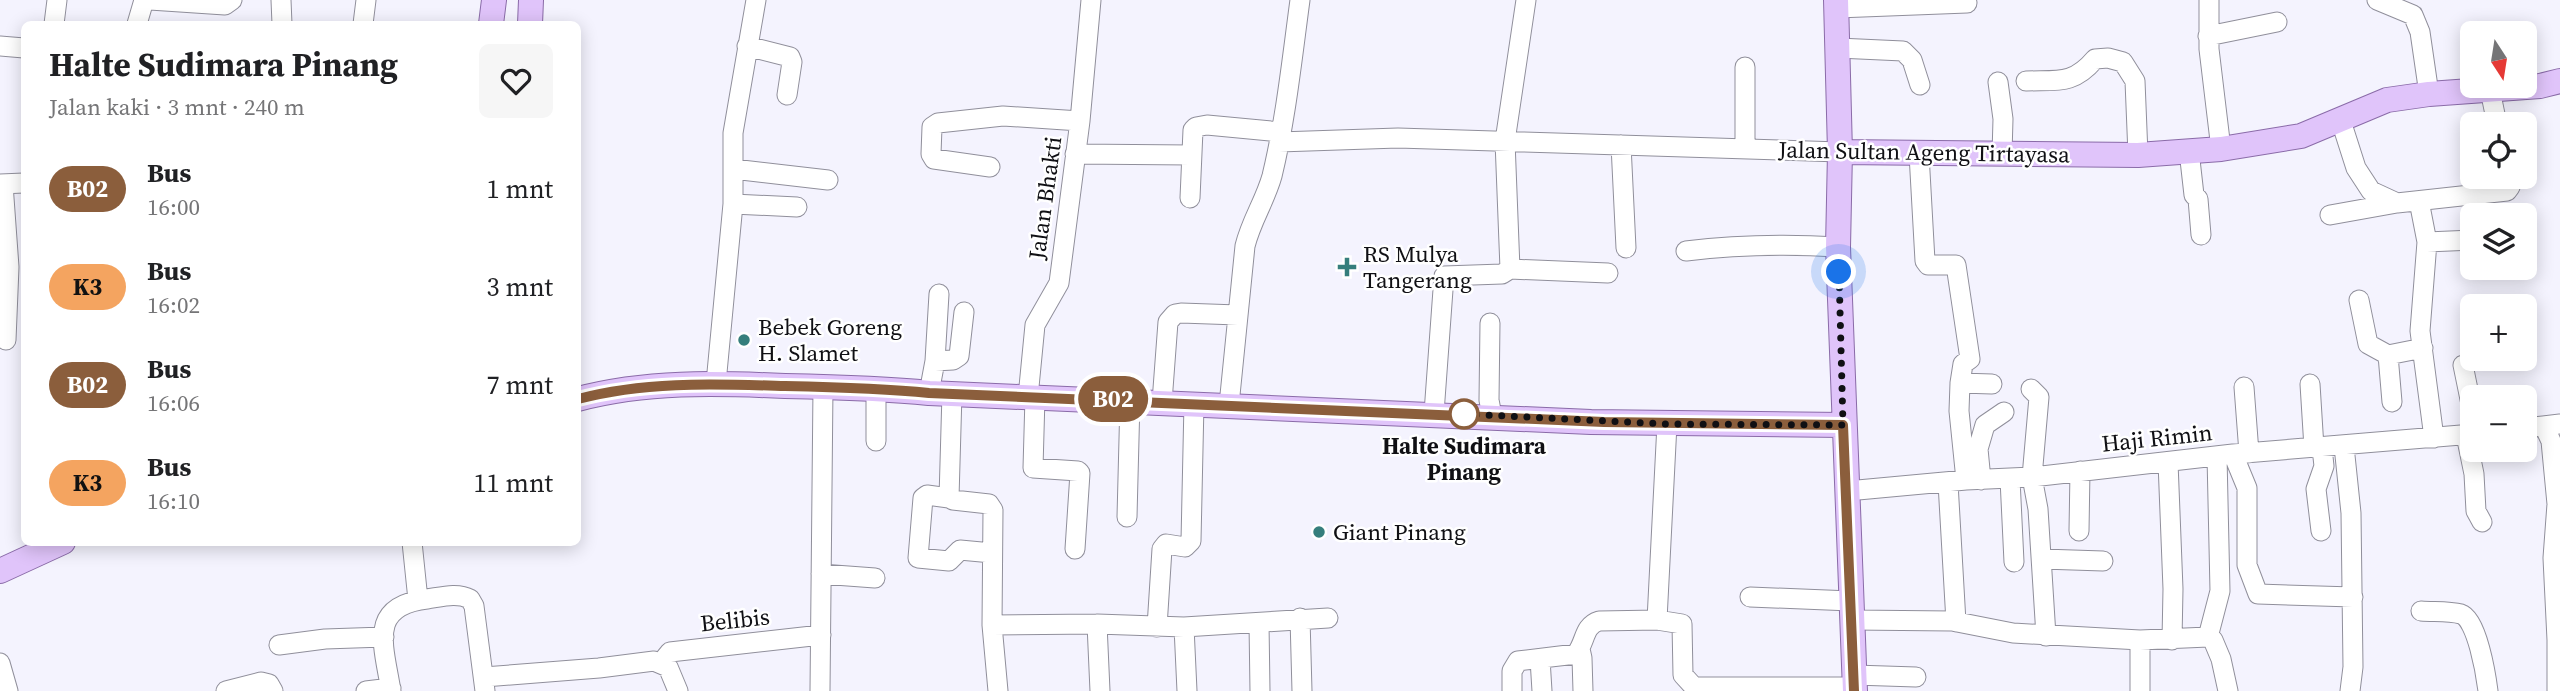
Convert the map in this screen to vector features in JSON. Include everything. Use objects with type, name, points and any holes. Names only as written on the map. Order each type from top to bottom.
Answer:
[{"type":"main road","points":[[491,21],[494,0]]},
{"type":"main road","points":[[530,21],[531,0]]},
{"type":"main road","points":[[1837,4],[1840,152],[1838,247],[1854,684]]},
{"type":"main road","name":"Jalan Sultan Ageng Tirtayasa","points":[[2538,86],[2560,81]]},
{"type":"main road","name":"Jalan Sultan Ageng Tirtayasa","points":[[1840,152],[2138,155],[2221,149],[2301,136],[2387,100],[2460,92]]},
{"type":"main road","points":[[581,397],[661,384],[716,383],[1667,424],[1843,425]]},
{"type":"main road","points":[[0,571],[31,550],[49,546]]},
{"type":"street","points":[[54,21],[57,0]]},
{"type":"street","points":[[138,21],[144,0]]},
{"type":"street","points":[[150,0],[225,5],[232,0]]},
{"type":"street","points":[[281,0],[282,21]]},
{"type":"street","points":[[363,21],[366,0]]},
{"type":"street","points":[[716,383],[733,204],[733,133],[756,0]]},
{"type":"street","name":"Jalan Bhakti","points":[[1075,549],[1080,473],[1033,468],[1031,397],[1035,325],[1059,283],[1080,121],[1091,0]]},
{"type":"street","points":[[1229,405],[1247,237],[1267,193],[1280,137],[1300,0],[1293,0]]},
{"type":"street","points":[[1510,269],[1504,141],[1526,0]]},
{"type":"street","points":[[2209,0],[2208,36],[2221,149]]},
{"type":"street","points":[[2377,0],[2413,15],[2420,32],[2429,94]]},
{"type":"street","points":[[1837,4],[1968,3]]},
{"type":"street","points":[[2208,36],[2277,22]]},
{"type":"street","points":[[0,62],[0,46],[21,48]]},
{"type":"street","points":[[747,47],[790,57],[792,62],[787,95]]},
{"type":"street","points":[[1838,48],[1903,51],[1912,60],[1920,85]]},
{"type":"street","points":[[2026,81],[2066,80],[2082,75],[2095,59],[2108,58],[2123,62],[2135,81],[2138,155]]},
{"type":"street","points":[[1745,67],[1745,149]]},
{"type":"street","points":[[1998,82],[2003,119],[2002,154]]},
{"type":"street","points":[[990,167],[934,159],[931,154],[932,127],[938,123],[1003,116],[1080,121]]},
{"type":"street","points":[[2340,118],[2356,168],[2371,191],[2397,203]]},
{"type":"street","name":"Jalan Sultan Ageng Tirtayasa","points":[[1191,155],[1193,130],[1202,125],[1280,137],[1398,138],[1840,152]]},
{"type":"street","points":[[1621,145],[1626,248]]},
{"type":"street","points":[[2189,151],[2194,195],[2198,199],[2201,235]]},
{"type":"street","points":[[1075,154],[1191,155],[1190,198]]},
{"type":"street","points":[[1919,154],[1925,261],[1928,265],[1955,265],[1970,359],[1963,364],[1960,383],[1959,411],[1965,481],[1956,622]]},
{"type":"street","points":[[733,169],[828,180]]},
{"type":"street","points":[[6,340],[9,267],[2,184],[21,183]]},
{"type":"street","points":[[2330,215],[2397,203],[2508,189]]},
{"type":"street","points":[[2419,201],[2427,242],[2420,331],[2434,438]]},
{"type":"street","points":[[733,204],[797,207]]},
{"type":"street","points":[[2427,242],[2460,241]]},
{"type":"street","points":[[1686,251],[1721,247],[1838,247]]},
{"type":"street","points":[[1434,413],[1442,279],[1446,275],[1502,274],[1510,269],[1608,273]]},
{"type":"street","points":[[939,293],[935,361],[949,498]]},
{"type":"street","points":[[2359,300],[2368,344],[2388,355],[2423,348]]},
{"type":"street","points":[[935,361],[953,360],[959,356],[964,312]]},
{"type":"street","points":[[1162,402],[1168,322],[1171,318],[1181,313],[1238,315]]},
{"type":"street","points":[[1490,323],[1489,400],[1492,416]]},
{"type":"street","points":[[2388,355],[2392,402]]},
{"type":"street","points":[[1960,383],[1992,384]]},
{"type":"street","points":[[2310,384],[2318,448],[2324,466],[2316,489],[2321,531]]},
{"type":"street","points":[[820,691],[822,387]]},
{"type":"street","points":[[2208,637],[2220,591],[2233,454],[2244,387]]},
{"type":"street","points":[[876,388],[876,440]]},
{"type":"street","points":[[2031,389],[2039,397],[2032,477],[2038,509],[2046,636]]},
{"type":"street","points":[[1127,517],[1130,400]]},
{"type":"street","points":[[1157,627],[1162,549],[1166,544],[1185,547],[1191,541],[1194,403]]},
{"type":"street","points":[[1965,481],[1985,425],[2004,412]]},
{"type":"street","points":[[1657,620],[1667,424]]},
{"type":"street","points":[[2543,426],[2551,441],[2557,504],[2557,691]]},
{"type":"street","name":"Haji Rimin","points":[[1847,491],[2010,479],[2233,454],[2460,436]]},
{"type":"street","points":[[2344,446],[2351,513],[2353,667],[2350,691]]},
{"type":"street","points":[[2233,454],[2247,488],[2247,565],[2258,594],[2353,597]]},
{"type":"street","points":[[2168,462],[2173,589],[2172,640]]},
{"type":"street","points":[[2472,462],[2476,511],[2482,522]]},
{"type":"street","points":[[2079,531],[2080,471]]},
{"type":"street","points":[[2010,479],[2014,562]]},
{"type":"street","points":[[992,553],[957,551],[949,561],[918,558],[923,498],[927,495],[993,506],[992,625],[998,691]]},
{"type":"street","points":[[412,546],[418,600]]},
{"type":"street","points":[[2042,559],[2103,561]]},
{"type":"street","points":[[821,574],[875,578]]},
{"type":"street","points":[[366,691],[391,689],[384,636],[385,624],[391,611],[401,604],[455,595],[470,599],[474,606],[484,684]]},
{"type":"street","points":[[1750,597],[1956,622],[2013,633],[2046,636],[2140,640],[2208,637],[2217,646],[2228,691]]},
{"type":"street","points":[[2421,611],[2461,614],[2469,620],[2480,651],[2488,691]]},
{"type":"street","points":[[1300,618],[1302,691]]},
{"type":"street","points":[[992,625],[1097,624],[1157,627],[1328,618]]},
{"type":"street","points":[[1512,691],[1514,665],[1518,661],[1572,656],[1580,649],[1587,628],[1599,621],[1657,620],[1682,624],[1683,675],[1694,687],[1854,684],[1916,677]]},
{"type":"street","points":[[1259,623],[1260,691]]},
{"type":"street","points":[[1097,624],[1100,691]]},
{"type":"street","points":[[1184,626],[1187,691]]},
{"type":"street","name":"Belibis","points":[[484,684],[658,662],[670,652],[821,635]]},
{"type":"street","points":[[279,645],[384,636]]},
{"type":"street","points":[[2140,640],[2140,691]]},
{"type":"street","points":[[1580,649],[1583,691]]},
{"type":"street","points":[[1540,659],[1542,691]]},
{"type":"street","points":[[658,662],[668,667],[678,691]]},
{"type":"street","points":[[0,663],[8,691]]},
{"type":"street","points":[[226,691],[261,682],[269,684],[273,691]]},
{"type":"bus line","name":"B02","points":[[581,398],[609,391],[661,384],[716,383],[1604,422],[1843,425],[1854,691]]},
{"type":"place","name":"RS Mulya Tangerang","points":[[1347,267]]},
{"type":"place","name":"Bebek Goreng H. Slamet","points":[[744,340]]},
{"type":"place","name":"Halte Sudimara Pinang","points":[[1464,414]]},
{"type":"place","name":"Giant Pinang","points":[[1319,532]]},
{"type":"route","points":[[1464,414],[1591,422],[1843,425],[1839,272]]}]
